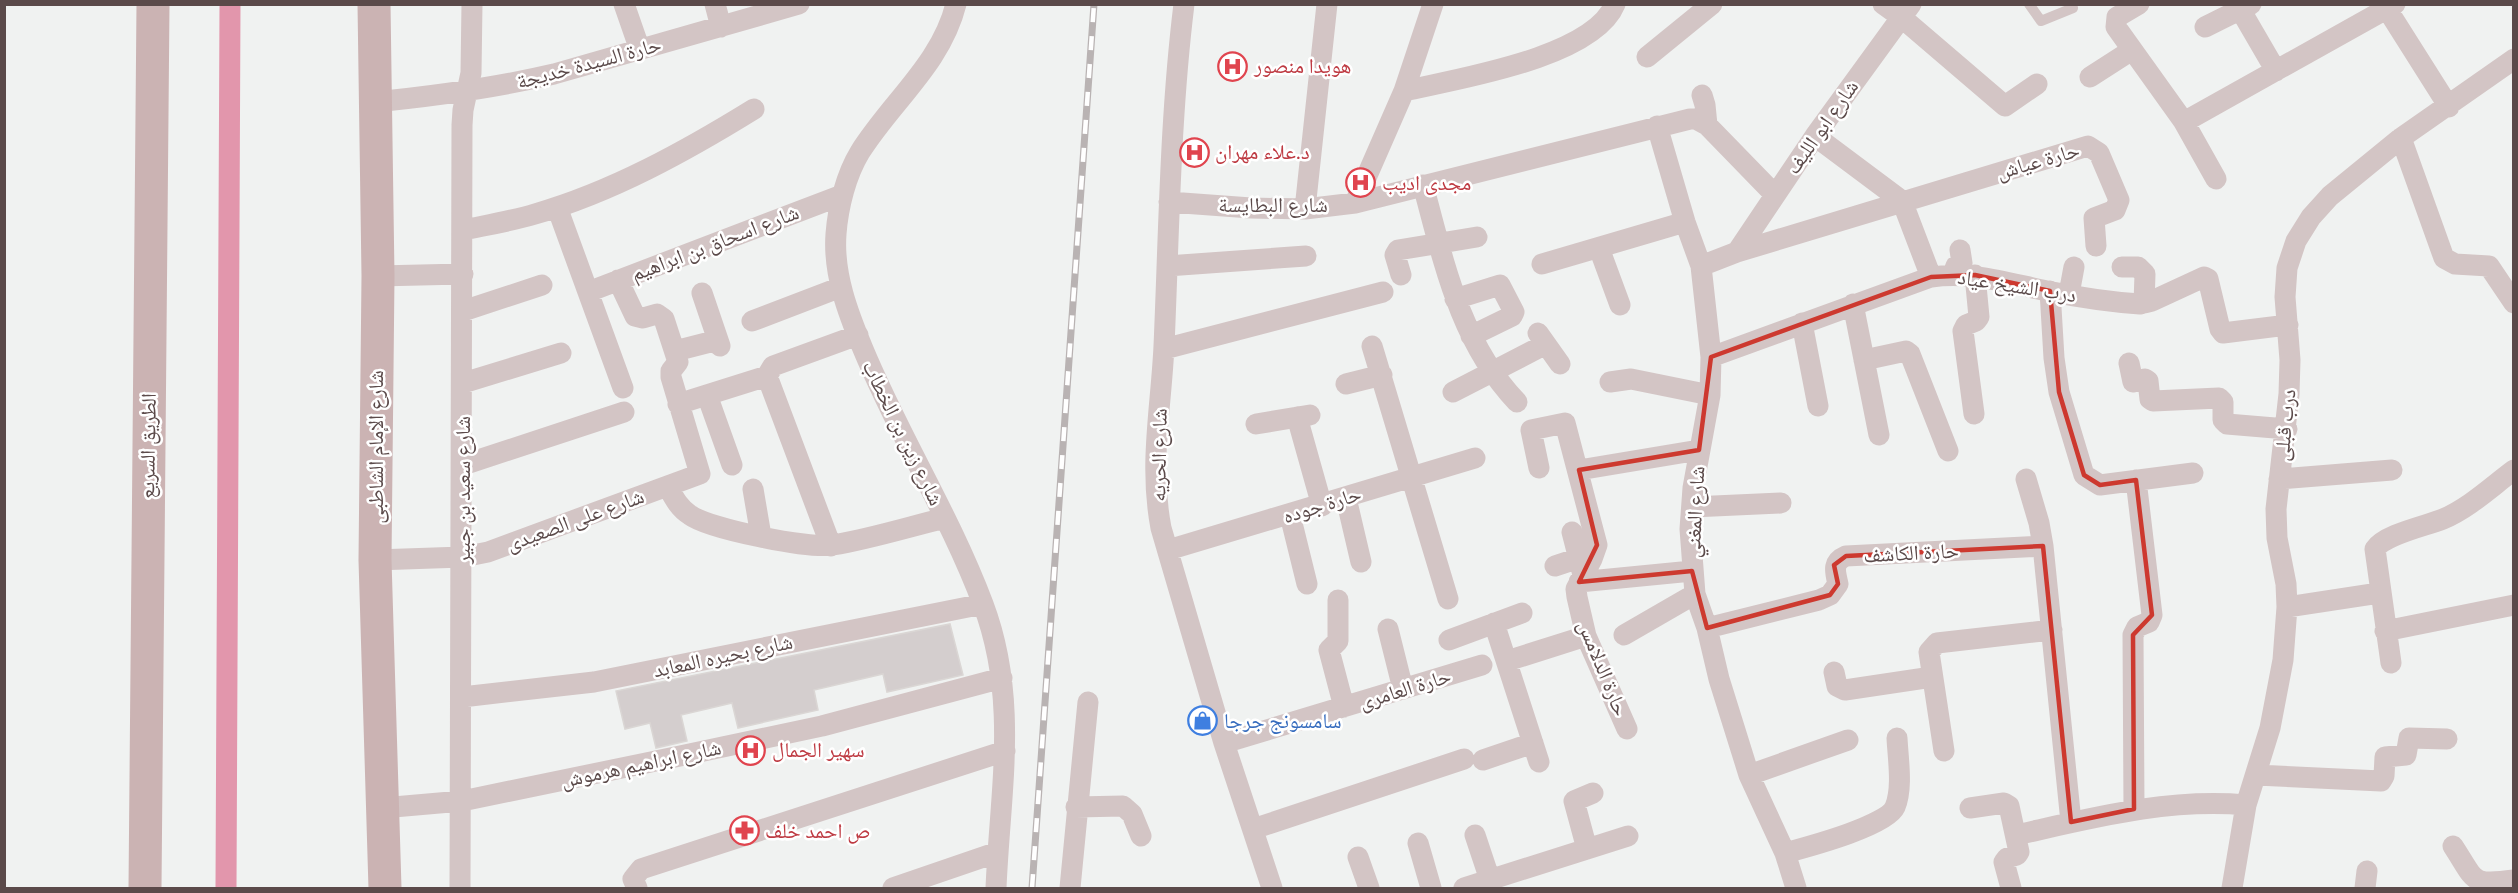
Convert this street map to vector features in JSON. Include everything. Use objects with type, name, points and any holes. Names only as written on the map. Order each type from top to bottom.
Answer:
[{"type":"main road","name":"الطريق السريع","points":[[145,888],[153,4]]},
{"type":"main road","name":"شارع الإمام الشاطبى","points":[[374,4],[378,276],[375,560],[385,888]]},
{"type":"street","name":"شارع سعيد بن جبير","points":[[460,888],[463,557],[462,125],[472,56],[472,4]]},
{"type":"street","points":[[624,4],[640,50]]},
{"type":"street","points":[[715,4],[721,27]]},
{"type":"street","name":"حارة السيدة خديجة","points":[[374,102],[466,92],[554,75],[799,4]]},
{"type":"street","name":"شارع زين بن الخطاب","points":[[956,4],[939,48],[860,153],[842,195],[836,235],[838,276],[858,335],[876,381],[945,518],[983,604],[1002,678],[1006,712],[1005,752],[996,888]]},
{"type":"street","name":"شارع الحريه","points":[[1184,4],[1178,50],[1168,202],[1164,349],[1154,467],[1155,496],[1168,550],[1224,742],[1272,888]]},
{"type":"street","points":[[1305,209],[1327,4]]},
{"type":"street","points":[[1355,202],[1404,91],[1433,4]]},
{"type":"street","points":[[1404,91],[1510,68],[1553,51],[1582,38],[1606,21],[1615,4]]},
{"type":"street","points":[[1647,57],[1712,4]]},
{"type":"street","points":[[1883,4],[1906,11],[2005,106],[2037,84]]},
{"type":"street","points":[[2139,4],[2120,14],[2115,21],[2116,27],[2184,122],[2216,179]]},
{"type":"street","points":[[2205,27],[2246,6]]},
{"type":"street","points":[[2246,6],[2244,16],[2276,71]]},
{"type":"street","points":[[2184,122],[2391,7],[2449,107]]},
{"type":"street","name":"شارع ابو الليف","points":[[1737,252],[1815,136],[1906,11]]},
{"type":"street","points":[[2090,77],[2132,50]]},
{"type":"street","name":"درب قبلى","points":[[2232,888],[2246,805],[2279,689],[2287,607],[2286,584],[2277,538],[2279,479],[2287,429],[2290,371],[2285,297],[2288,268],[2296,241],[2311,217],[2330,196],[2401,138],[2449,107],[2514,59]]},
{"type":"street","points":[[1702,95],[1706,105],[1707,125],[1775,195]]},
{"type":"street","points":[[463,230],[556,207],[602,190],[714,134],[754,109]]},
{"type":"street","name":"شارع البطايسة","points":[[1168,202],[1305,209],[1355,202],[1657,126],[1690,119],[1696,119],[1707,125]]},
{"type":"street","name":"شارع المغني","points":[[1657,126],[1685,222],[1701,266],[1711,357],[1710,395],[1699,450],[1692,507],[1692,571],[1695,594],[1749,775],[1785,853],[1796,888]]},
{"type":"street","points":[[1815,136],[1902,201],[1931,277]]},
{"type":"street","points":[[2401,138],[2444,258],[2455,264],[2489,267],[2514,303]]},
{"type":"street","name":"حارة عياش","points":[[1902,201],[2088,146],[2099,153],[2119,200],[2115,210],[2094,218],[2096,246]]},
{"type":"street","points":[[1423,185],[1455,299],[1471,336],[1492,373],[1517,402]]},
{"type":"street","name":"شارع اسحاق بن ابراهيم","points":[[588,292],[842,195]]},
{"type":"street","points":[[1701,266],[1737,252],[1902,201]]},
{"type":"street","points":[[556,207],[623,388]]},
{"type":"street","points":[[1542,264],[1685,222]]},
{"type":"street","points":[[1401,274],[1395,255],[1398,250],[1477,237]]},
{"type":"street","points":[[1599,248],[1620,305]]},
{"type":"street","points":[[1953,274],[1956,266],[1962,263],[1960,250]]},
{"type":"street","points":[[1167,266],[1306,256]]},
{"type":"street","points":[[2074,267],[2059,293],[2054,358],[2059,392],[2084,475],[2100,485],[2193,473]]},
{"type":"street","points":[[2122,267],[2138,267],[2145,274],[2144,303]]},
{"type":"street","points":[[378,276],[463,274]]},
{"type":"street","name":"درب الشيخ عياد","points":[[1711,357],[1931,277],[1953,274],[1975,275],[2059,293],[2127,303],[2144,303],[2204,277],[2208,279],[2220,329],[2223,333],[2288,325]]},
{"type":"street","points":[[1974,414],[1963,331],[1966,325],[1976,321],[1978,317],[1975,275]]},
{"type":"street","points":[[618,280],[635,316],[639,318],[662,315],[679,364],[671,371],[678,404],[767,376],[773,366],[858,335]]},
{"type":"street","points":[[463,311],[542,285]]},
{"type":"street","points":[[1455,299],[1500,285],[1514,312],[1512,316],[1471,336]]},
{"type":"street","points":[[752,321],[841,287]]},
{"type":"street","points":[[1164,349],[1383,292]]},
{"type":"street","points":[[675,351],[719,343],[702,293]]},
{"type":"street","points":[[1853,304],[1879,435]]},
{"type":"street","points":[[1802,323],[1818,406]]},
{"type":"street","points":[[1453,392],[1492,373],[1542,338],[1560,364]]},
{"type":"street","points":[[1372,346],[1448,599]]},
{"type":"street","points":[[1864,360],[1906,351],[1910,354],[1948,451]]},
{"type":"street","points":[[463,383],[561,353]]},
{"type":"street","points":[[2128,363],[2132,381],[2147,380],[2150,399],[2154,402],[2219,398],[2223,402],[2223,420],[2227,424],[2287,429]]},
{"type":"street","points":[[1346,384],[1382,375]]},
{"type":"street","points":[[767,376],[831,546]]},
{"type":"street","points":[[1610,382],[1631,379],[1710,395]]},
{"type":"street","points":[[707,395],[732,465]]},
{"type":"street","name":"شارع على الصعيدى","points":[[375,560],[463,557],[488,552],[700,474],[678,404]]},
{"type":"street","points":[[463,465],[624,412]]},
{"type":"street","points":[[1256,424],[1304,416],[1322,506]]},
{"type":"street","name":"حارة الدلامس","points":[[1539,468],[1531,430],[1565,423],[1597,545],[1581,572],[1576,589],[1577,597],[1586,636],[1627,729]]},
{"type":"street","points":[[1579,470],[1699,450]]},
{"type":"street","name":"حارة جوده","points":[[1168,550],[1322,506],[1475,458]]},
{"type":"street","points":[[2279,479],[2392,470]]},
{"type":"street","points":[[2391,663],[2374,556],[2378,544],[2445,518],[2472,502],[2514,470]]},
{"type":"street","points":[[2026,478],[2043,546],[2071,822]]},
{"type":"street","points":[[2134,809],[2133,635],[2137,627],[2149,622],[2152,615],[2136,480]]},
{"type":"street","points":[[668,487],[681,508],[702,522],[800,544],[831,546],[945,518]]},
{"type":"street","points":[[753,489],[761,536]]},
{"type":"street","points":[[1346,498],[1360,562]]},
{"type":"street","points":[[1692,507],[1781,503]]},
{"type":"street","points":[[1290,515],[1307,584]]},
{"type":"street","points":[[1572,532],[1581,572]]},
{"type":"street","name":"حارة الكاشف","points":[[1707,628],[1819,600],[1830,595],[1838,584],[1834,567],[1836,562],[1846,556],[2043,546]]},
{"type":"street","points":[[1555,566],[1581,572],[1692,571]]},
{"type":"street","points":[[2287,607],[2379,593]]},
{"type":"street","points":[[1624,635],[1695,594]]},
{"type":"street","points":[[1338,600],[1338,641],[1329,650],[1344,708]]},
{"type":"street","name":"شارع بحيره المعابد","points":[[462,697],[605,680],[983,604]]},
{"type":"street","points":[[2385,631],[2514,605]]},
{"type":"street","points":[[1449,640],[1522,613]]},
{"type":"street","points":[[1253,829],[1473,760],[1536,753],[1494,623]]},
{"type":"street","points":[[1388,629],[1403,689]]},
{"type":"street","points":[[1944,751],[1932,677],[1929,638],[1937,643],[2052,630]]},
{"type":"street","points":[[1507,661],[1586,636]]},
{"type":"street","name":"حارة العامرى","points":[[1224,742],[1482,665]]},
{"type":"street","points":[[1834,672],[1837,686],[1840,689],[1868,677],[1932,677]]},
{"type":"street","name":"شارع ابراهيم هرموش","points":[[382,808],[462,801],[822,726],[1002,678]]},
{"type":"street","points":[[1070,888],[1076,807],[1088,702]]},
{"type":"street","points":[[1785,853],[1842,836],[1892,814],[1898,795],[1898,738]]},
{"type":"street","points":[[2256,775],[2381,781],[2384,776],[2385,757],[2406,754],[2409,738],[2447,739]]},
{"type":"street","points":[[1749,775],[1848,740]]},
{"type":"street","points":[[637,888],[633,879],[641,869],[1005,752]]},
{"type":"street","points":[[1587,849],[1574,801],[1593,793]]},
{"type":"street","points":[[2016,835],[2134,809],[2193,803],[2246,805]]},
{"type":"street","points":[[1970,808],[2007,804],[2016,835],[2018,854],[2004,862],[2011,888]]},
{"type":"street","points":[[1076,807],[1123,806],[1132,814],[1141,836]]},
{"type":"street","points":[[1475,835],[1490,880]]},
{"type":"street","points":[[1464,888],[1628,836]]},
{"type":"street","points":[[1418,843],[1431,888]]},
{"type":"street","points":[[2453,846],[2479,882],[2487,884],[2514,880]]},
{"type":"street","points":[[893,888],[998,852]]},
{"type":"street","points":[[1358,857],[1369,888]]},
{"type":"lane","points":[[2030,4],[2041,21],[2073,8]]},
{"type":"highlighted area","points":[[1975,275],[2050,291],[2059,392],[2084,475],[2100,485],[2136,480],[2152,615],[2133,635],[2134,809],[2071,822],[2043,546],[1846,556],[1834,565],[1838,584],[1830,595],[1707,628],[1692,571],[1579,582],[1597,545],[1579,470],[1699,450],[1711,357],[1931,277]]},
{"type":"building","points":[[950,624],[963,675],[887,692],[883,674],[814,690],[818,710],[738,728],[732,703],[681,715],[687,741],[656,748],[650,723],[625,729],[616,691]]},
{"type":"waterway","points":[[226,888],[230,4]]},
{"type":"railway","points":[[1032,888],[1094,4]]},
{"type":"place","name":"هويدا منصور","points":[[1233,66]]},
{"type":"place","name":"د.علاء مهران","points":[[1194,152]]},
{"type":"place","name":"مجدى اديب","points":[[1361,183]]},
{"type":"place","name":"سامسونج جرجا","points":[[1203,721]]},
{"type":"place","name":"سهير الجمال","points":[[751,750]]},
{"type":"place","name":"ص احمد خلف","points":[[744,831]]}]
